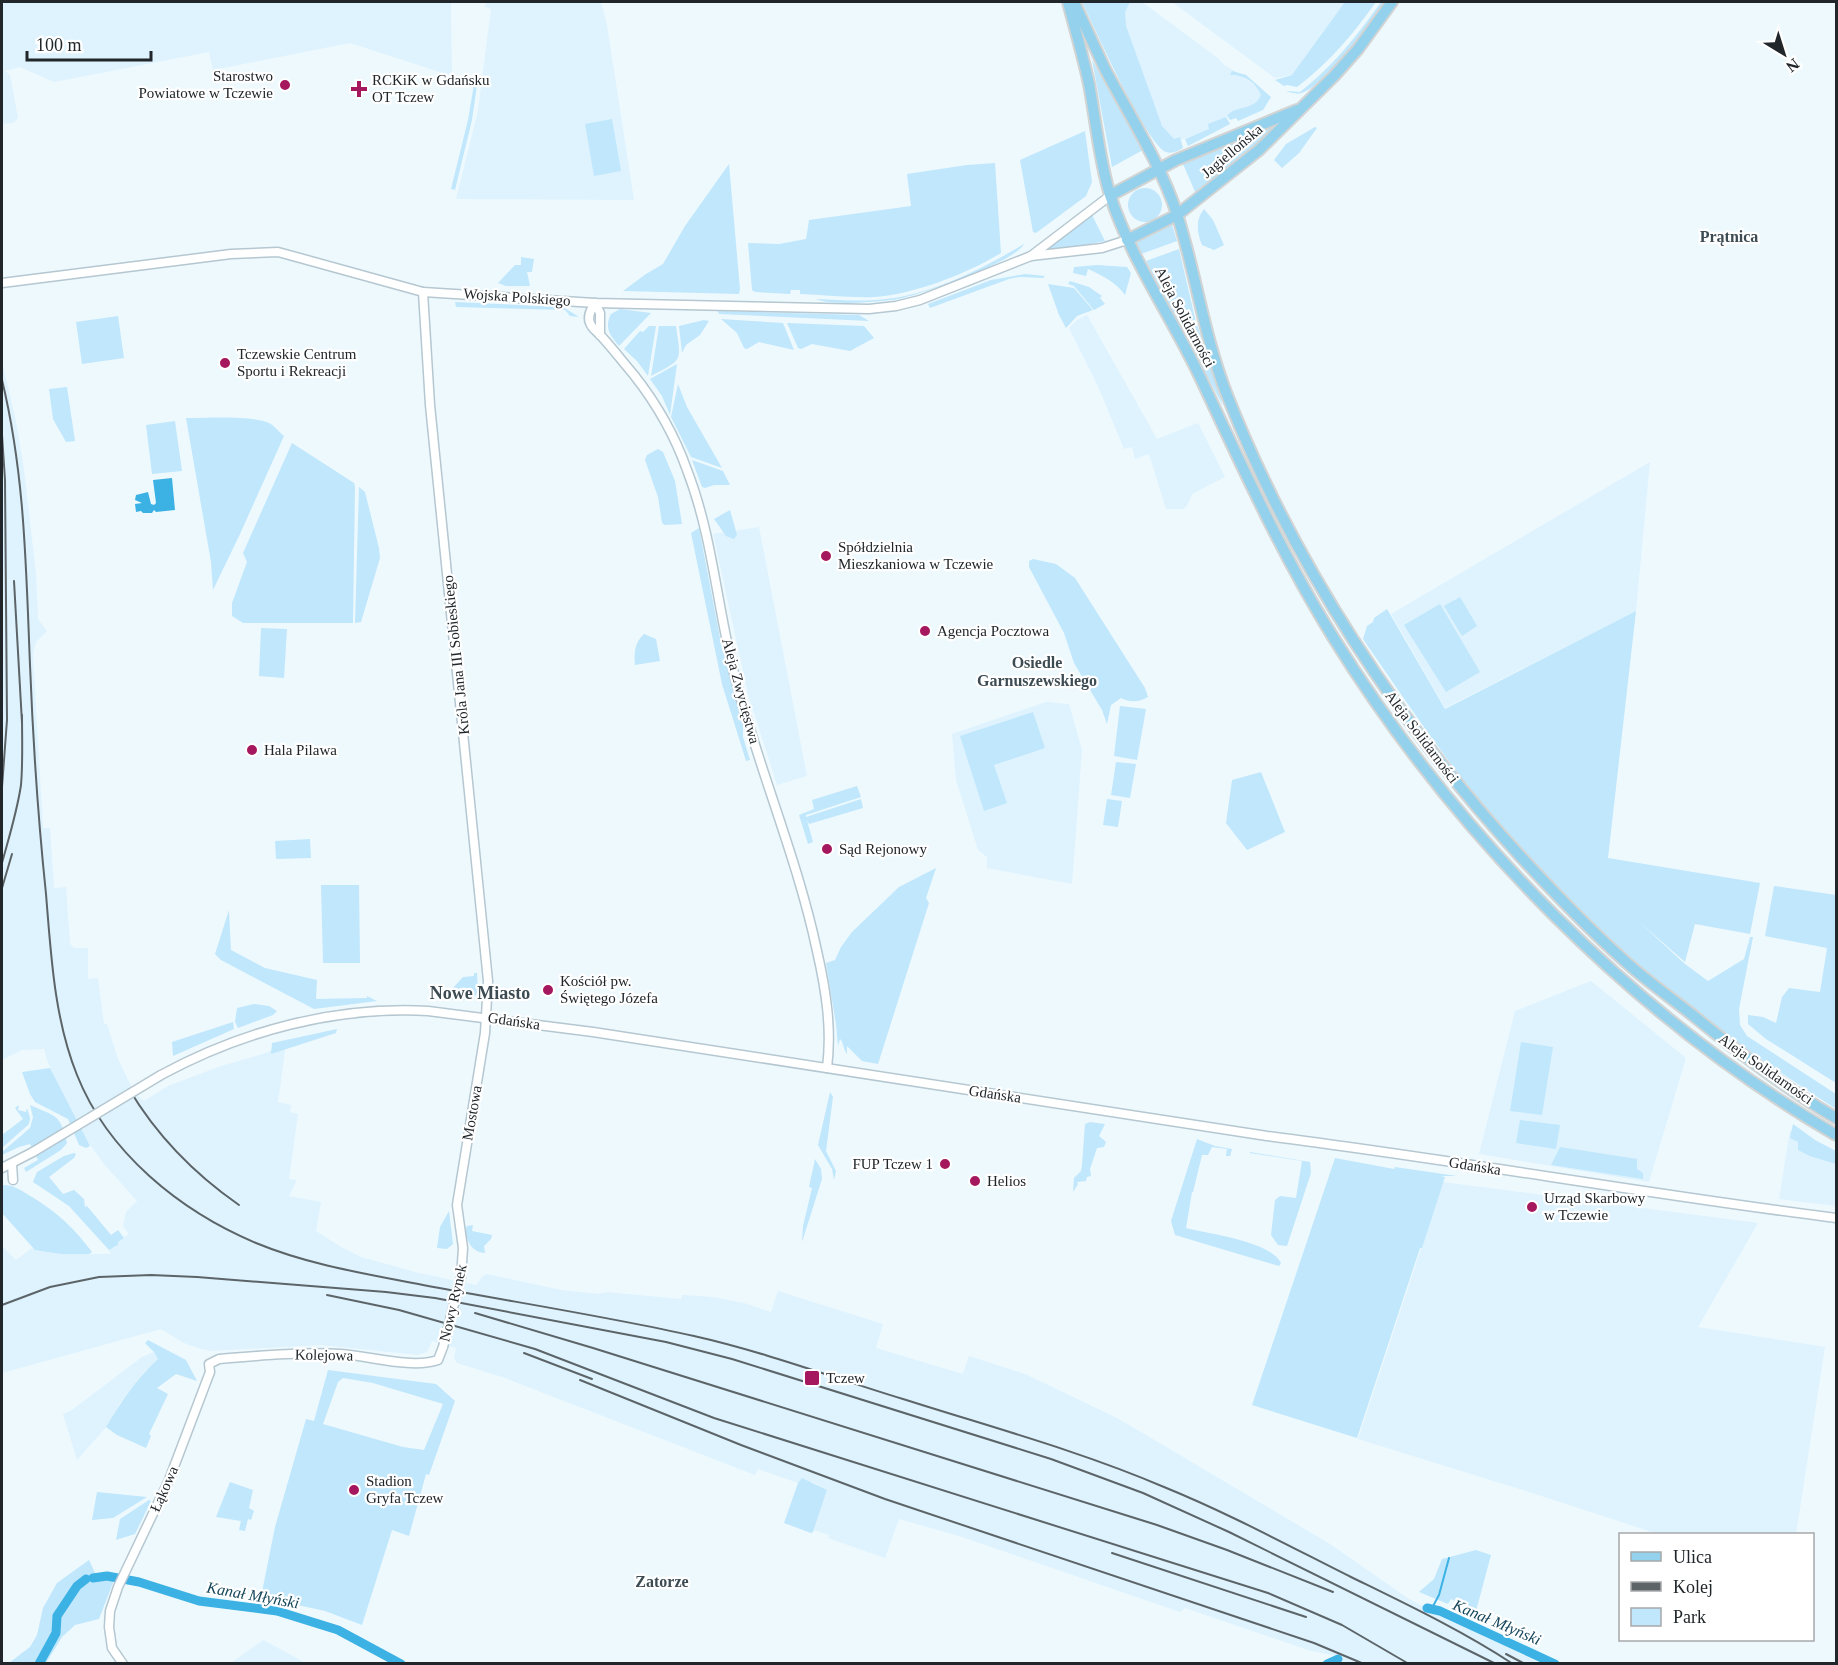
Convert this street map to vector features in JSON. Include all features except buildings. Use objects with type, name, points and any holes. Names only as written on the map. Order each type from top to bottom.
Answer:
[{"type":"main road","points":[[1068,2],[1088,81],[1103,166],[1111,195]]},
{"type":"main road","points":[[1074,2],[1105,69],[1159,168]]},
{"type":"main road","name":"Jagiellońska","points":[[1127,240],[1177,215],[1259,150],[1358,49],[1392,2]]},
{"type":"main road","name":"Jagiellońska","points":[[1111,195],[1159,168],[1303,107]]},
{"type":"main road","name":"Aleja Solidarności","points":[[1159,168],[1177,215],[1205,328],[1223,383],[1262,473],[1298,545],[1335,611],[1438,761],[1562,902],[1634,969],[1730,1045],[1836,1118]]},
{"type":"main road","name":"Aleja Solidarności","points":[[1111,195],[1127,240],[1198,373],[1292,565],[1333,637],[1378,705],[1432,777],[1482,838],[1605,965],[1716,1054],[1836,1135]]},
{"type":"street","name":"Wojska Polskiego","points":[[1030,256],[1111,195]]},
{"type":"street","name":"Wojska Polskiego","points":[[2,283],[265,252],[291,254],[423,292],[596,303],[880,308],[907,304],[1030,256],[1102,248],[1127,240]]},
{"type":"street","name":"Króla Jana III Sobieskiego","points":[[423,292],[430,405],[486,953],[488,1018]]},
{"type":"street","name":"Aleja Zwycięstwa","points":[[596,303],[590,311],[589,321],[593,329],[635,376],[658,410],[679,450],[696,493],[705,524],[736,681],[811,919],[820,962],[830,1035],[827,1068]]},
{"type":"street","name":"Gdańska","points":[[12,1164],[161,1075],[203,1053],[289,1024],[347,1014],[404,1010],[488,1018],[1711,1202],[1836,1218]]},
{"type":"street","name":"Mostowa","points":[[456,1209],[488,1018]]},
{"type":"street","points":[[2,1168],[12,1164],[13,1180]]},
{"type":"street","name":"Nowy Rynek","points":[[438,1360],[461,1277],[463,1248],[456,1209]]},
{"type":"street","name":"Kolejowa","points":[[209,1364],[219,1359],[319,1353],[426,1364],[438,1360]]},
{"type":"street","name":"Łąkowa","points":[[123,1664],[112,1648],[109,1627],[110,1611],[118,1587],[179,1455],[210,1372],[209,1364]]},
{"type":"shaded area","points":[[2,2],[451,2],[452,76],[350,43],[213,70],[209,52],[54,82],[20,67],[5,71],[10,75],[18,118],[13,123],[2,124]]},
{"type":"shaded area","points":[[486,2],[601,2],[607,25],[634,200],[456,199],[478,111],[491,9],[485,7]]},
{"type":"shaded area","points":[[1122,2],[1142,2],[1262,91],[1261,101],[1227,116],[1205,131],[1168,142],[1118,12]]},
{"type":"shaded area","points":[[1172,2],[1359,2],[1308,72],[1275,78]]},
{"type":"shaded area","points":[[1087,315],[1157,439],[1198,423],[1225,477],[1192,494],[1187,506],[1183,509],[1166,509],[1149,454],[1135,459],[1132,447],[1124,449],[1098,386],[1069,328],[1077,320]]},
{"type":"shaded area","points":[[2,362],[16,421],[24,469],[36,574],[38,619],[47,631],[36,642],[33,654],[43,828],[50,828],[54,888],[66,887],[70,944],[74,948],[88,948],[88,979],[98,978],[104,1024],[107,1024],[118,1059],[134,1092],[144,1101],[168,1086],[221,1066],[266,1053],[280,1046],[285,1050],[278,1102],[291,1105],[290,1112],[298,1114],[289,1179],[297,1180],[289,1196],[321,1202],[316,1231],[361,1257],[419,1273],[476,1285],[487,1274],[561,1290],[599,1294],[606,1292],[681,1299],[682,1295],[713,1297],[744,1303],[771,1312],[778,1291],[883,1324],[876,1348],[963,1374],[969,1356],[1025,1374],[1117,1418],[1330,1544],[1409,1599],[1540,1663],[1348,1663],[1339,1660],[1336,1656],[1308,1650],[1185,1608],[1180,1612],[959,1536],[899,1519],[885,1558],[828,1538],[829,1535],[814,1530],[827,1490],[813,1482],[798,1483],[758,1469],[755,1475],[502,1377],[457,1363],[454,1358],[456,1348],[432,1341],[427,1352],[418,1355],[321,1345],[212,1351],[184,1343],[161,1329],[2,1373],[2,1246],[16,1260],[32,1248],[61,1254],[111,1254],[109,1250],[118,1246],[118,1242],[129,1234],[123,1226],[126,1212],[137,1201],[104,1164],[85,1138],[59,1089],[44,1049],[22,1050],[2,1060]]},
{"type":"shaded area","points":[[1650,462],[1636,611],[1445,708],[1391,614]]},
{"type":"shaded area","points":[[759,527],[807,776],[777,785],[748,694],[713,534]]},
{"type":"shaded area","points":[[1046,702],[1069,704],[1082,750],[1072,884],[987,868],[987,857],[978,850],[956,780],[952,734]]},
{"type":"shaded area","points":[[1591,981],[1686,1058],[1649,1182],[1479,1154],[1515,1011]]},
{"type":"shaded area","points":[[1790,1130],[1836,1157],[1836,1206],[1779,1199]]},
{"type":"shaded area","points":[[1443,1182],[1758,1223],[1698,1327],[1825,1347],[1796,1533],[1655,1533],[1358,1439]]},
{"type":"shaded area","points":[[154,1352],[158,1359],[143,1373],[120,1403],[106,1427],[77,1460],[63,1414],[72,1410],[142,1357]]},
{"type":"shaded area","points":[[263,1640],[306,1663],[231,1663]]},
{"type":"green space","points":[[1082,2],[1130,2],[1125,12],[1126,26],[1162,126],[1174,139],[1180,137],[1183,148],[1166,152],[1146,129]]},
{"type":"green space","points":[[1345,2],[1376,2],[1340,48],[1297,87],[1284,86],[1275,80],[1292,75]]},
{"type":"green space","points":[[1381,2],[1386,2],[1338,65],[1315,86],[1302,93],[1286,91],[1300,92],[1334,61]]},
{"type":"green space","points":[[1092,60],[1143,150],[1112,167]]},
{"type":"green space","points":[[1232,71],[1246,75],[1271,97],[1263,110],[1238,121],[1236,118],[1230,120],[1227,116],[1235,110],[1250,106],[1261,95],[1256,86],[1248,80],[1230,75]]},
{"type":"green space","points":[[475,78],[478,78],[472,120],[455,190],[451,189],[468,120]]},
{"type":"green space","points":[[1226,117],[1230,124],[1188,146],[1185,139],[1209,129],[1208,124]]},
{"type":"green space","points":[[612,119],[621,171],[594,176],[585,124]]},
{"type":"green space","points":[[1269,125],[1273,131],[1196,194],[1183,164]]},
{"type":"green space","points":[[1315,127],[1317,128],[1299,153],[1282,168],[1274,160],[1286,144]]},
{"type":"green space","points":[[1085,131],[1092,182],[1086,196],[1036,233],[1033,232],[1020,160]]},
{"type":"green space","points":[[995,163],[1001,253],[987,261],[940,282],[907,292],[875,297],[800,294],[800,290],[791,290],[790,294],[752,290],[748,243],[779,244],[806,239],[809,220],[911,206],[907,174]]},
{"type":"green space","points":[[729,164],[739,294],[623,291],[663,264],[685,226]]},
{"type":"green space","points":[[1145,188],[1157,193],[1162,205],[1157,217],[1145,222],[1133,217],[1128,205],[1133,193]]},
{"type":"green space","points":[[1204,209],[1213,220],[1224,245],[1214,250],[1202,245],[1199,236],[1198,222]]},
{"type":"green space","points":[[1092,215],[1105,241],[1043,253],[1043,250]]},
{"type":"green space","points":[[1172,225],[1177,241],[1141,254],[1136,243]]},
{"type":"green space","points":[[1024,244],[1004,260],[986,268],[945,285],[909,296],[898,299],[856,303],[816,299],[877,300],[922,292],[975,271]]},
{"type":"green space","points":[[1179,249],[1195,318],[1223,406],[1146,261]]},
{"type":"green space","points":[[521,257],[534,259],[532,272],[527,272],[530,286],[506,286],[498,283],[515,265],[521,265]]},
{"type":"green space","points":[[1097,265],[1127,267],[1131,273],[1125,295],[1113,283],[1088,269],[1086,276],[1073,273],[1074,267]]},
{"type":"green space","points":[[1025,274],[1045,276],[1043,278],[1009,279],[930,308],[928,304],[991,280]]},
{"type":"green space","points":[[1070,281],[1089,287],[1102,296],[1100,298],[1105,304],[1094,310],[1074,286],[1068,284]]},
{"type":"green space","points":[[1048,284],[1074,288],[1093,310],[1077,316],[1066,328]]},
{"type":"green space","points":[[455,302],[563,307],[579,317],[570,316],[565,310],[456,307]]},
{"type":"green space","points":[[620,309],[651,313],[619,346],[611,335],[608,323],[611,314]]},
{"type":"green space","points":[[718,311],[859,315],[869,321],[719,314]]},
{"type":"green space","points":[[118,316],[124,358],[82,364],[76,322]]},
{"type":"green space","points":[[721,319],[783,323],[794,350],[759,342],[747,349],[744,348],[737,333]]},
{"type":"green space","points":[[704,320],[709,321],[700,335],[686,345],[682,353],[679,326]]},
{"type":"green space","points":[[787,323],[864,326],[874,338],[850,351],[812,344],[801,349],[798,348]]},
{"type":"green space","points":[[649,326],[656,326],[648,376],[624,349],[640,331],[643,332]]},
{"type":"green space","points":[[659,326],[676,326],[679,353],[675,362],[651,376]]},
{"type":"green space","points":[[677,364],[670,415],[662,396],[650,379]]},
{"type":"green space","points":[[678,384],[687,407],[722,468],[691,457],[671,417]]},
{"type":"green space","points":[[67,387],[75,441],[66,442],[53,419],[49,389]]},
{"type":"green space","points":[[186,418],[261,420],[271,424],[284,436],[213,590],[211,562]]},
{"type":"green space","points":[[175,421],[182,471],[152,474],[146,425]]},
{"type":"green space","points":[[292,443],[354,483],[353,623],[243,623],[232,616],[232,603],[247,562],[243,553]]},
{"type":"green space","points":[[658,449],[663,452],[675,481],[682,524],[665,525],[662,523],[658,497],[645,460],[647,455]]},
{"type":"green space","points":[[692,460],[723,471],[730,485],[702,487]]},
{"type":"green space","points":[[359,487],[365,492],[380,558],[361,622],[355,623]]},
{"type":"green space","points":[[730,510],[737,535],[734,539],[726,536],[714,519]]},
{"type":"green space","points":[[699,528],[720,638],[743,724],[743,737],[750,760],[746,761],[722,684],[691,533]]},
{"type":"green space","points":[[1033,559],[1056,564],[1075,578],[1145,688],[1148,697],[1145,699],[1132,701],[1121,698],[1111,705],[1107,724],[1102,710],[1074,663],[1064,633],[1029,567],[1029,561]]},
{"type":"green space","points":[[1460,597],[1477,626],[1462,636],[1444,606]]},
{"type":"green space","points":[[1440,604],[1480,672],[1446,692],[1404,625]]},
{"type":"green space","points":[[1387,609],[1445,709],[1636,611],[1608,858],[1760,883],[1750,934],[1695,924],[1685,962],[1637,920],[1685,964],[1708,981],[1744,959],[1750,937],[1753,937],[1739,1009],[1740,1025],[1747,1036],[1836,1094],[1836,1109],[1745,1048],[1658,981],[1575,907],[1500,826],[1429,734],[1363,639],[1367,626]]},
{"type":"green space","points":[[261,628],[287,629],[284,678],[259,676]]},
{"type":"green space","points":[[644,634],[656,639],[660,661],[635,665],[636,645]]},
{"type":"green space","points":[[1120,706],[1146,709],[1137,760],[1114,756]]},
{"type":"green space","points":[[1033,712],[1045,748],[994,765],[1007,803],[984,811],[960,736]]},
{"type":"green space","points":[[1116,762],[1136,764],[1130,798],[1111,795]]},
{"type":"green space","points":[[1261,772],[1285,832],[1247,850],[1226,823],[1232,780]]},
{"type":"green space","points":[[857,786],[861,797],[806,815],[806,817],[861,799],[863,808],[809,824],[807,820],[813,842],[808,844],[799,815],[814,809],[812,800]]},
{"type":"green space","points":[[1107,799],[1122,801],[1118,827],[1103,825]]},
{"type":"green space","points":[[310,839],[311,858],[276,859],[275,841]]},
{"type":"green space","points":[[936,868],[926,898],[929,903],[878,1064],[862,1061],[847,1046],[847,1054],[840,1039],[838,1046],[826,963],[835,960],[852,932],[899,887]]},
{"type":"green space","points":[[321,885],[359,885],[360,963],[323,963]]},
{"type":"green space","points":[[1774,886],[1836,895],[1836,1083],[1766,1039],[1748,1024],[1748,1015],[1763,1017],[1776,1023],[1782,997],[1789,988],[1820,992],[1827,948],[1765,936]]},
{"type":"green space","points":[[229,910],[231,950],[265,968],[317,980],[316,999],[367,998],[367,996],[377,1001],[314,1009],[221,960],[215,954]]},
{"type":"green space","points":[[474,973],[477,973],[478,993],[465,1000],[449,999],[453,997],[452,989],[463,977],[474,976]]},
{"type":"green space","points":[[254,1004],[269,1006],[277,1011],[273,1015],[238,1028],[235,1022],[237,1008]]},
{"type":"green space","points":[[233,1022],[234,1029],[173,1056],[172,1042]]},
{"type":"green space","points":[[337,1029],[336,1033],[271,1054],[272,1043]]},
{"type":"green space","points":[[1521,1042],[1553,1047],[1542,1115],[1510,1111]]},
{"type":"green space","points":[[50,1068],[90,1146],[86,1148],[79,1145],[68,1119],[35,1102],[30,1094],[22,1072]]},
{"type":"green space","points":[[830,1092],[833,1097],[826,1151],[836,1171],[834,1180],[832,1169],[818,1145]]},
{"type":"green space","points":[[19,1105],[18,1110],[26,1112],[27,1108],[29,1124],[2,1148],[2,1135],[23,1119],[15,1108]]},
{"type":"green space","points":[[30,1105],[56,1117],[62,1126],[67,1143],[61,1150],[26,1172],[24,1168],[38,1160],[30,1144],[2,1155],[2,1152],[30,1128],[33,1117]]},
{"type":"green space","points":[[1520,1120],[1560,1125],[1556,1149],[1516,1143]]},
{"type":"green space","points":[[1090,1122],[1105,1124],[1099,1136],[1106,1142],[1104,1147],[1097,1148],[1090,1169],[1091,1176],[1087,1177],[1086,1181],[1077,1182],[1073,1192],[1074,1178],[1081,1171],[1085,1124]]},
{"type":"green space","points":[[1793,1124],[1815,1140],[1836,1151],[1836,1164],[1798,1150],[1798,1142],[1790,1138]]},
{"type":"green space","points":[[1197,1139],[1232,1149],[1230,1156],[1226,1156],[1227,1149],[1212,1147],[1208,1155],[1202,1155],[1192,1192],[1186,1228],[1265,1249],[1275,1255],[1281,1263],[1279,1266],[1175,1235],[1171,1221]]},
{"type":"green space","points":[[1560,1147],[1637,1159],[1637,1169],[1643,1173],[1643,1179],[1551,1165]]},
{"type":"green space","points":[[1250,1152],[1310,1162],[1311,1173],[1287,1246],[1278,1245],[1271,1235],[1275,1200],[1280,1196],[1296,1198],[1302,1161]]},
{"type":"green space","points":[[76,1154],[74,1158],[49,1177],[63,1194],[74,1190],[84,1199],[85,1207],[87,1206],[111,1235],[118,1230],[124,1238],[109,1250],[69,1206],[33,1182],[37,1172],[64,1156]]},
{"type":"green space","points":[[1335,1158],[1394,1169],[1395,1167],[1457,1176],[1441,1176],[1445,1177],[1357,1438],[1252,1405]]},
{"type":"green space","points":[[815,1159],[821,1169],[822,1179],[802,1242],[803,1226],[812,1188],[809,1187]]},
{"type":"green space","points":[[2,1185],[17,1188],[50,1209],[72,1228],[92,1252],[89,1254],[61,1254],[35,1250],[2,1213]]},
{"type":"green space","points":[[449,1211],[453,1244],[447,1249],[437,1248],[440,1227]]},
{"type":"green space","points":[[473,1225],[472,1231],[492,1235],[484,1246],[485,1253],[474,1249],[468,1239],[465,1231],[467,1226]]},
{"type":"green space","points":[[148,1340],[186,1360],[197,1381],[176,1374],[157,1388],[168,1394],[149,1434],[151,1436],[146,1448],[117,1435],[106,1427],[129,1391],[158,1359],[145,1343]]},
{"type":"green space","name":"Stadion Gryfa Tczew","points":[[328,1370],[436,1384],[455,1401],[429,1475],[426,1474],[409,1536],[392,1530],[362,1625],[325,1611],[261,1597],[275,1527],[306,1419],[314,1421]],"holes":[[[343,1378],[373,1383],[443,1404],[424,1450],[403,1447],[323,1424],[338,1382]]]},
{"type":"green space","points":[[802,1478],[827,1490],[811,1533],[784,1523],[798,1483]]},
{"type":"green space","points":[[230,1482],[253,1490],[249,1508],[254,1511],[251,1520],[248,1519],[245,1531],[239,1530],[241,1521],[216,1517]]},
{"type":"green space","points":[[97,1492],[147,1497],[113,1518],[92,1520]]},
{"type":"green space","points":[[149,1500],[151,1501],[135,1534],[116,1540],[120,1519]]},
{"type":"green space","points":[[1476,1550],[1491,1555],[1476,1611],[1451,1599],[1448,1604],[1419,1592],[1434,1579],[1442,1559]]},
{"type":"green space","points":[[89,1560],[96,1575],[114,1580],[99,1619],[75,1625],[62,1637],[46,1663],[9,1663],[30,1647],[37,1635],[43,1608],[57,1583]]},
{"type":"water","points":[[172,478],[175,510],[156,512],[154,510],[152,513],[136,512],[135,504],[142,503],[135,500],[136,495],[148,492],[151,504],[154,505],[156,503],[153,480]]},
{"type":"waterway","points":[[1432,1608],[1439,1595],[1449,1558]]},
{"type":"waterway","name":"Kanał Młyński","points":[[93,1578],[107,1576],[139,1582],[199,1601],[277,1611],[338,1630],[401,1664]]},
{"type":"waterway","name":"Kanał Młyński","points":[[39,1664],[56,1633],[57,1616],[77,1586],[86,1579]]},
{"type":"waterway","name":"Kanał Młyński","points":[[1427,1608],[1440,1611],[1555,1664]]},
{"type":"waterway","name":"Kanał Młyński","points":[[1327,1664],[1338,1659]]},
{"type":"railway","points":[[2,380],[16,451],[20,486],[36,780],[58,1009],[69,1053],[90,1103],[107,1130],[150,1176],[200,1214],[228,1230],[276,1251],[360,1273],[627,1322],[721,1342],[1100,1462],[1188,1497],[1258,1530],[1433,1618],[1513,1664]]},
{"type":"railway","points":[[2,435],[5,480],[7,720],[2,787]]},
{"type":"railway","points":[[14,581],[22,723]]},
{"type":"railway","points":[[2,863],[21,785],[22,715]]},
{"type":"railway","points":[[2,888],[12,854]]},
{"type":"railway","points":[[129,1089],[177,1153],[206,1180],[239,1205]]},
{"type":"railway","points":[[2,1305],[50,1287],[99,1277],[151,1275],[197,1277],[435,1298],[666,1342],[732,1359],[1051,1459],[1143,1493],[1229,1532],[1496,1664]]},
{"type":"railway","points":[[327,1295],[399,1310],[535,1349],[714,1418],[1268,1593],[1342,1625],[1409,1664]]},
{"type":"railway","points":[[475,1313],[1157,1525],[1333,1592]]},
{"type":"railway","points":[[524,1353],[592,1379]]},
{"type":"railway","points":[[580,1380],[741,1445],[885,1499],[1314,1643],[1364,1664]]},
{"type":"railway","points":[[1112,1553],[1306,1617]]},
{"type":"railway","points":[[1506,1654],[1525,1664]]},
{"type":"place","name":"Starostwo Powiatowe w Tczewie","points":[[285,85]]},
{"type":"place","name":"RCKiK w Gdańsku OT Tczew","points":[[359,89]]},
{"type":"place","name":"Tczewskie Centrum Sportu i Rekreacji","points":[[225,363]]},
{"type":"place","name":"Spółdzielnia Mieszkaniowa w Tczewie","points":[[826,556]]},
{"type":"place","name":"Agencja Pocztowa","points":[[925,631]]},
{"type":"place","name":"Hala Pilawa","points":[[252,750]]},
{"type":"place","name":"Sąd Rejonowy","points":[[827,849]]},
{"type":"place","name":"Kościół pw. Świętego Józefa","points":[[548,990]]},
{"type":"place","name":"FUP Tczew 1","points":[[945,1164]]},
{"type":"place","name":"Helios","points":[[975,1181]]},
{"type":"place","name":"Urząd Skarbowy w Tczewie","points":[[1532,1207]]},
{"type":"place","name":"Tczew","points":[[812,1378]]},
{"type":"place","name":"Stadion Gryfa Tczew","points":[[354,1490]]},
{"type":"district","name":"Prątnica","points":[[1729,236]]},
{"type":"district","name":"Osiedle Garnuszewskiego","points":[[1037,671]]},
{"type":"district","name":"Nowe Miasto","points":[[480,993]]},
{"type":"district","name":"Zatorze","points":[[662,1581]]}]
